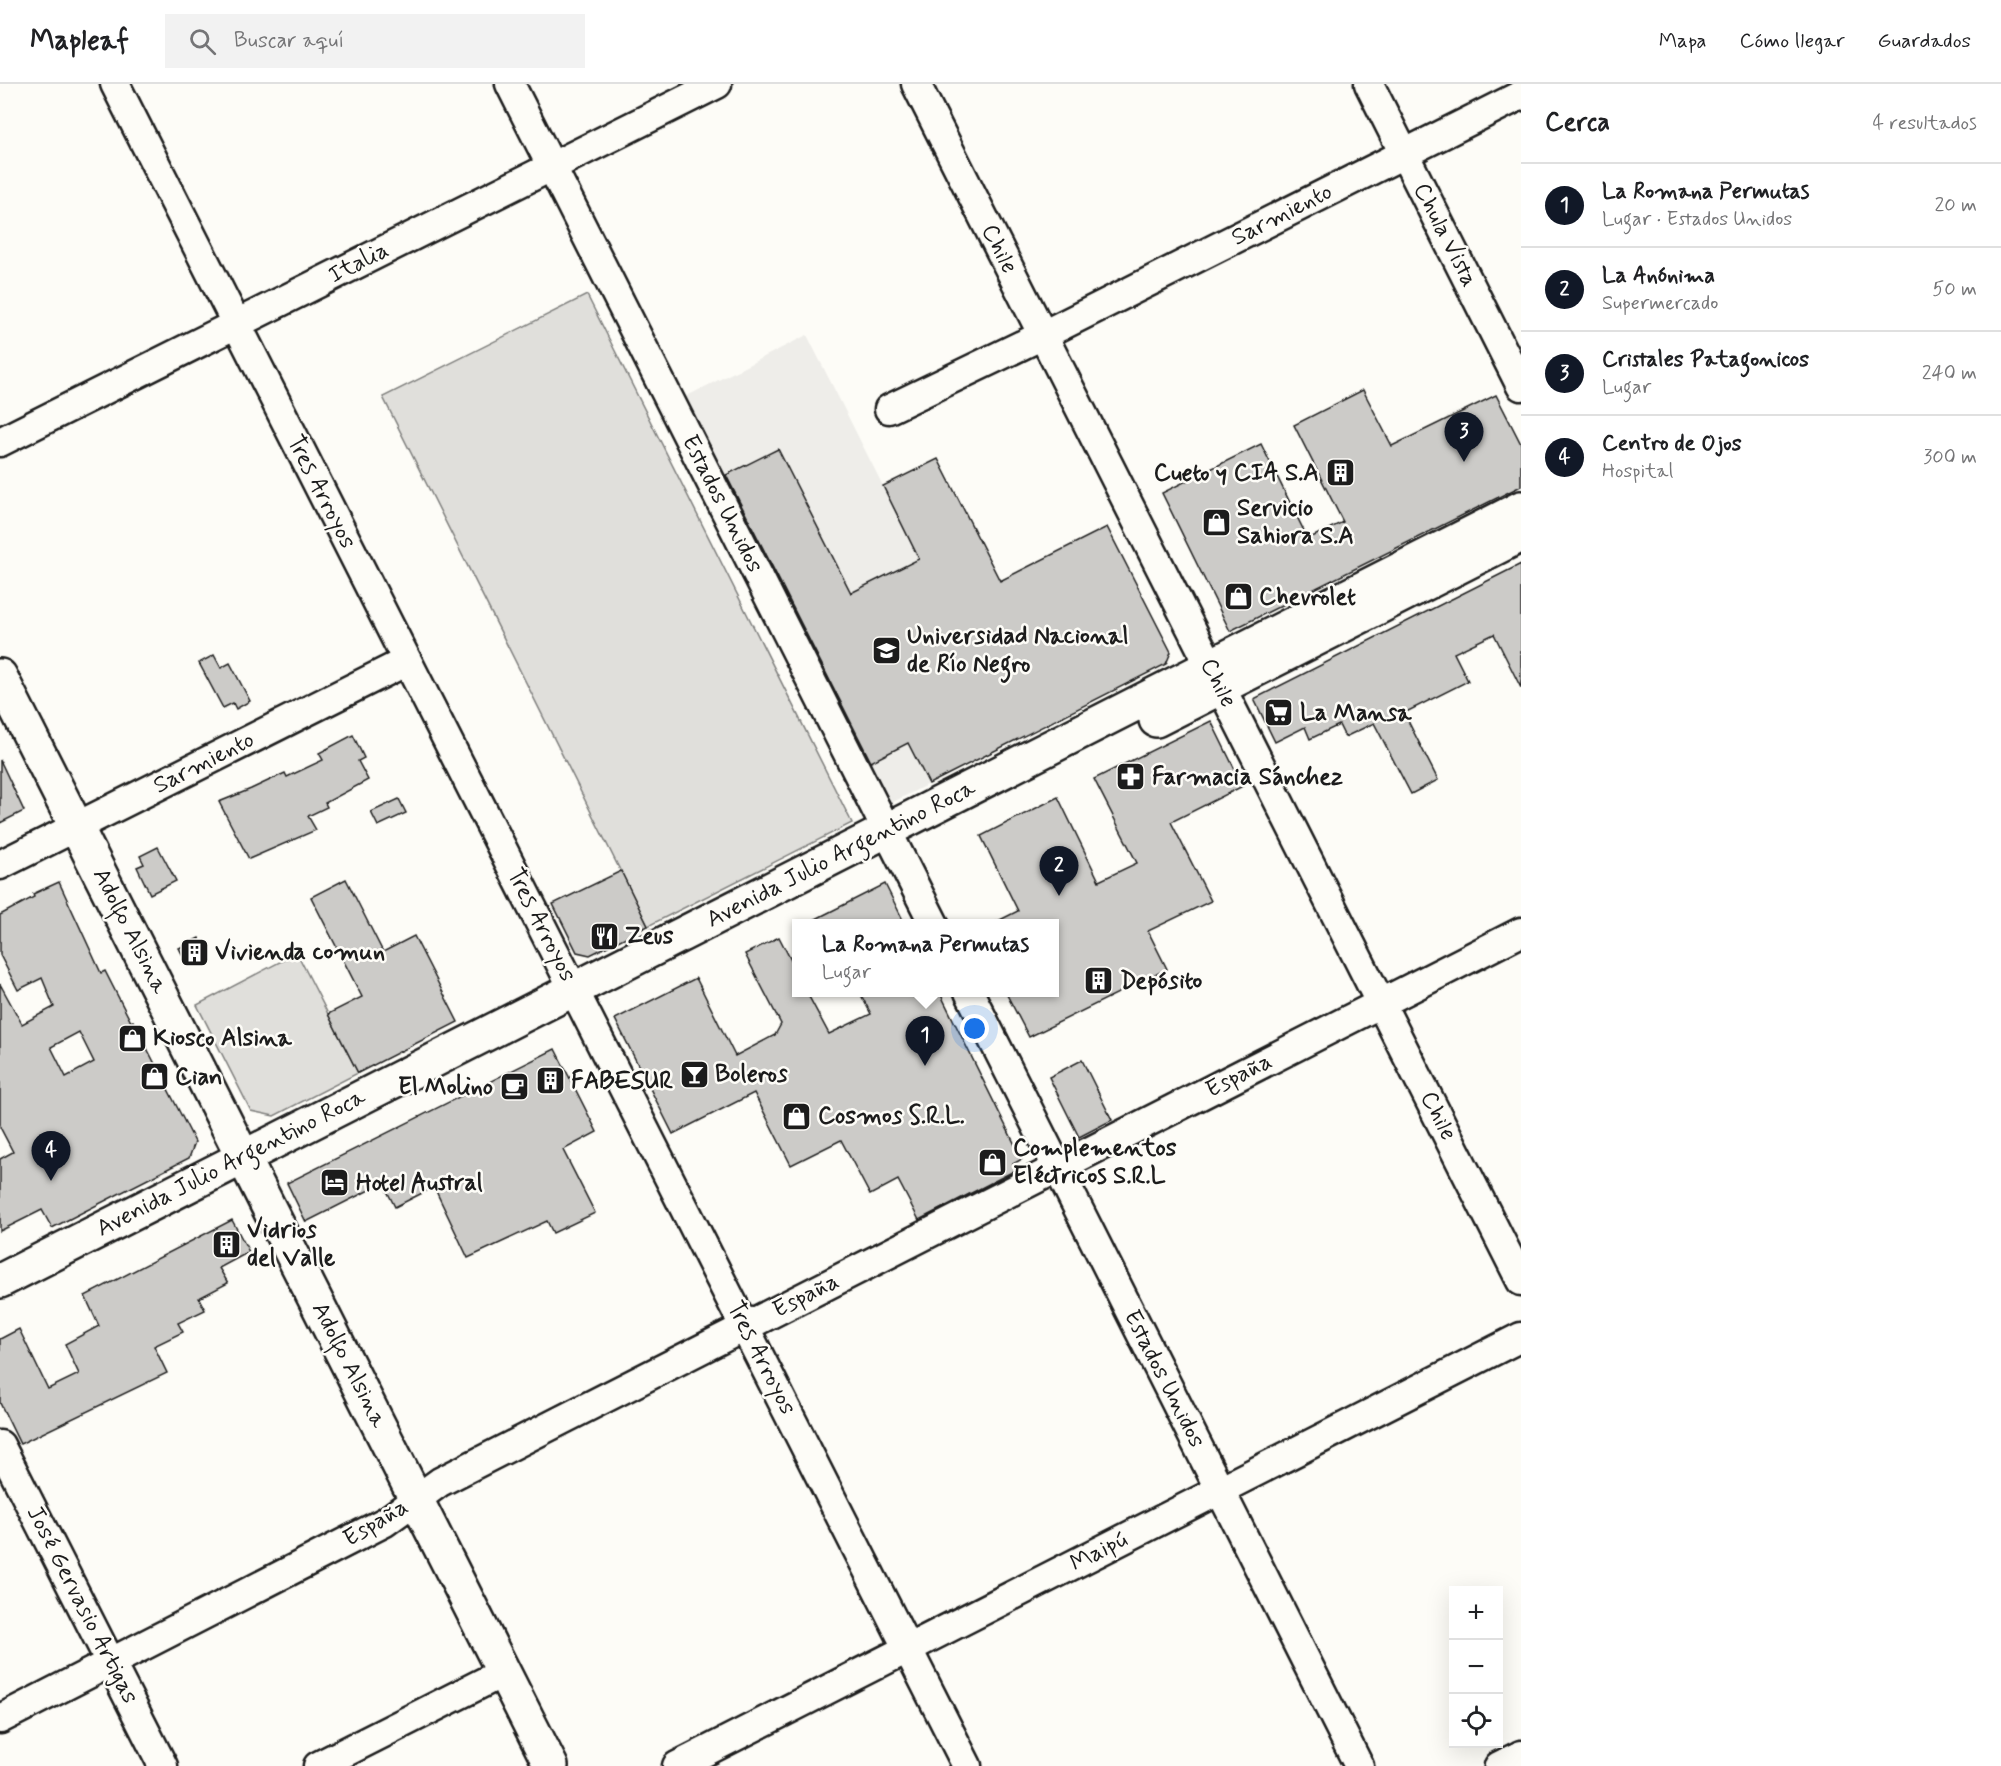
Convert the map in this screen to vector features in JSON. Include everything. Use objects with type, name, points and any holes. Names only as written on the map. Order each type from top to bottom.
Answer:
[{"type":"main road","name":"Avenida Julio Argentino Roca","points":[[0,1303],[249,1166],[1215,676],[1521,508]]},
{"type":"main road","name":"Avenida Julio Argentino Roca","points":[[1215,676],[1521,535]]},
{"type":"main road","name":"Adolfo Alsina","points":[[0,675],[551,1766]]},
{"type":"main road","name":"Avenida Julio Argentino Roca","points":[[0,1281],[249,1166]]},
{"type":"street","name":"Tres Arroyos","points":[[115,84],[967,1766]]},
{"type":"street","name":"Estados Unidos","points":[[510,84],[932,919]]},
{"type":"street","name":"Italia","points":[[0,442],[717,84]]},
{"type":"street","name":"Chile","points":[[916,84],[1521,1281]]},
{"type":"street","name":"Chula Vista","points":[[1368,84],[1521,386]]},
{"type":"street","name":"Sarmiento","points":[[889,410],[1521,95]]},
{"type":"street","name":"Sarmiento","points":[[0,865],[407,661]]},
{"type":"street","name":"España","points":[[0,1719],[385,1522],[440,1482],[1521,932]]},
{"type":"street","name":"Estados Unidos","points":[[971,997],[1359,1766]]},
{"type":"street","name":"Maipú","points":[[677,1766],[1521,1337]]},
{"type":"street","name":"José Gervasio Artigas","points":[[0,1445],[163,1766]]},
{"type":"street","points":[[318,1766],[504,1672]]},
{"type":"street","points":[[1498,1766],[1521,1755]]},
{"type":"shaded area","points":[[587,295],[852,823],[648,926],[383,397]]},
{"type":"shaded area","name":"Universidad Nacional de Río Negro","points":[[807,335],[1012,742],[885,806],[681,399]]},
{"type":"shaded area","points":[[297,953],[358,1073],[274,1116],[251,1111],[197,1005]]},
{"type":"building","points":[[1363,390],[1392,446],[1496,395],[1521,444],[1521,486],[1230,631],[1162,493],[1261,444],[1308,539],[1343,522],[1294,425]]},
{"type":"building","points":[[778,449],[851,593],[919,559],[883,486],[938,459],[1000,581],[1107,527],[1171,652],[1166,664],[929,784],[908,743],[871,762],[726,475]]},
{"type":"building","points":[[1521,564],[1521,688],[1494,634],[1454,653],[1468,681],[1404,713],[1438,780],[1411,794],[1374,723],[1345,737],[1339,725],[1310,739],[1305,727],[1275,742],[1254,699]]},
{"type":"building","points":[[214,655],[221,668],[230,663],[250,701],[236,709],[233,703],[223,708],[199,663]]},
{"type":"building","points":[[1211,721],[1243,786],[1171,822],[1211,901],[1148,931],[1167,969],[1029,1037],[1008,997],[1059,997],[1059,919],[1002,919],[1018,911],[981,836],[1058,797],[1099,881],[1137,863],[1094,779]]},
{"type":"building","points":[[353,735],[364,758],[358,761],[368,780],[325,803],[327,807],[308,816],[316,830],[249,859],[219,802],[285,773],[287,777],[323,760],[319,753]]},
{"type":"building","points":[[0,760],[24,811],[0,823]]},
{"type":"building","points":[[399,799],[406,813],[378,826],[371,812]]},
{"type":"building","points":[[158,847],[176,881],[150,894],[137,867],[144,864],[140,856]]},
{"type":"building","points":[[621,871],[648,926],[590,955],[577,952],[553,904]]},
{"type":"building","points":[[346,879],[383,952],[414,936],[458,1022],[358,1073],[328,1014],[362,997],[311,897]]},
{"type":"building","points":[[59,882],[101,973],[105,971],[131,1022],[133,1021],[195,1142],[189,1158],[52,1228],[42,1210],[0,1231],[0,1159],[13,1152],[0,1127],[0,984],[22,1024],[54,1007],[42,978],[18,990],[0,955],[0,915],[34,897],[33,894]],"holes":[[[79,1032],[94,1062],[66,1077],[51,1047]]]},
{"type":"building","points":[[885,884],[902,919],[816,919]]},
{"type":"building","points":[[779,937],[792,962],[792,997],[809,997],[829,1034],[871,1014],[862,997],[942,997],[1022,1159],[1013,1164],[1016,1170],[919,1220],[898,1180],[870,1195],[841,1140],[791,1165],[754,1093],[673,1134],[615,1019],[696,978],[735,1056],[775,1035],[781,1024],[745,954]]},
{"type":"building","name":"Vivienda comun","points":[[199,938],[208,955],[188,965],[179,948]]},
{"type":"building","points":[[555,1049],[597,1132],[563,1150],[595,1213],[553,1233],[547,1221],[468,1258],[434,1187],[395,1207],[383,1183],[306,1222],[287,1183]]},
{"type":"building","points":[[1082,1060],[1112,1120],[1079,1137],[1049,1077]]},
{"type":"building","points":[[232,1220],[249,1252],[219,1268],[228,1283],[199,1298],[205,1310],[178,1323],[183,1332],[154,1346],[167,1373],[20,1444],[0,1403],[0,1339],[19,1329],[48,1389],[79,1374],[65,1344],[99,1326],[85,1296]]},
{"type":"place","name":"Cristales Patagonicos","points":[[1464,462]]},
{"type":"place","name":"Cueto y CIA S.A","points":[[1340,473]]},
{"type":"place","name":"Servicio Sahiora S.A","points":[[1216,522]]},
{"type":"place","name":"Chevrolet","points":[[1238,597]]},
{"type":"place","name":"Universidad Nacional de Río Negro","points":[[886,650]]},
{"type":"place","name":"La Mansa","points":[[1279,713]]},
{"type":"place","name":"Farmacia Sánchez","points":[[1131,777]]},
{"type":"place","name":"La Anónima","points":[[1059,896]]},
{"type":"place","name":"Zeus","points":[[604,936]]},
{"type":"place","name":"Vivienda comun","points":[[194,952]]},
{"type":"place","name":"Depósito","points":[[1099,981]]},
{"type":"place","name":"Kiosco Alsina","points":[[132,1038]]},
{"type":"place","name":"La Romana Permutas","points":[[925,1066]]},
{"type":"place","name":"Boleros","points":[[694,1074]]},
{"type":"place","name":"Cian","points":[[154,1077]]},
{"type":"place","name":"FABESUR","points":[[550,1081]]},
{"type":"place","name":"El Molino","points":[[514,1087]]},
{"type":"place","name":"Cosmos S.R.L.","points":[[797,1116]]},
{"type":"place","name":"Complementos Eléctricos S.R.L","points":[[992,1162]]},
{"type":"place","name":"Centro de Ojos","points":[[51,1181]]},
{"type":"place","name":"Hotel Austral","points":[[335,1183]]},
{"type":"place","name":"Vidrios del Valle","points":[[226,1244]]}]
